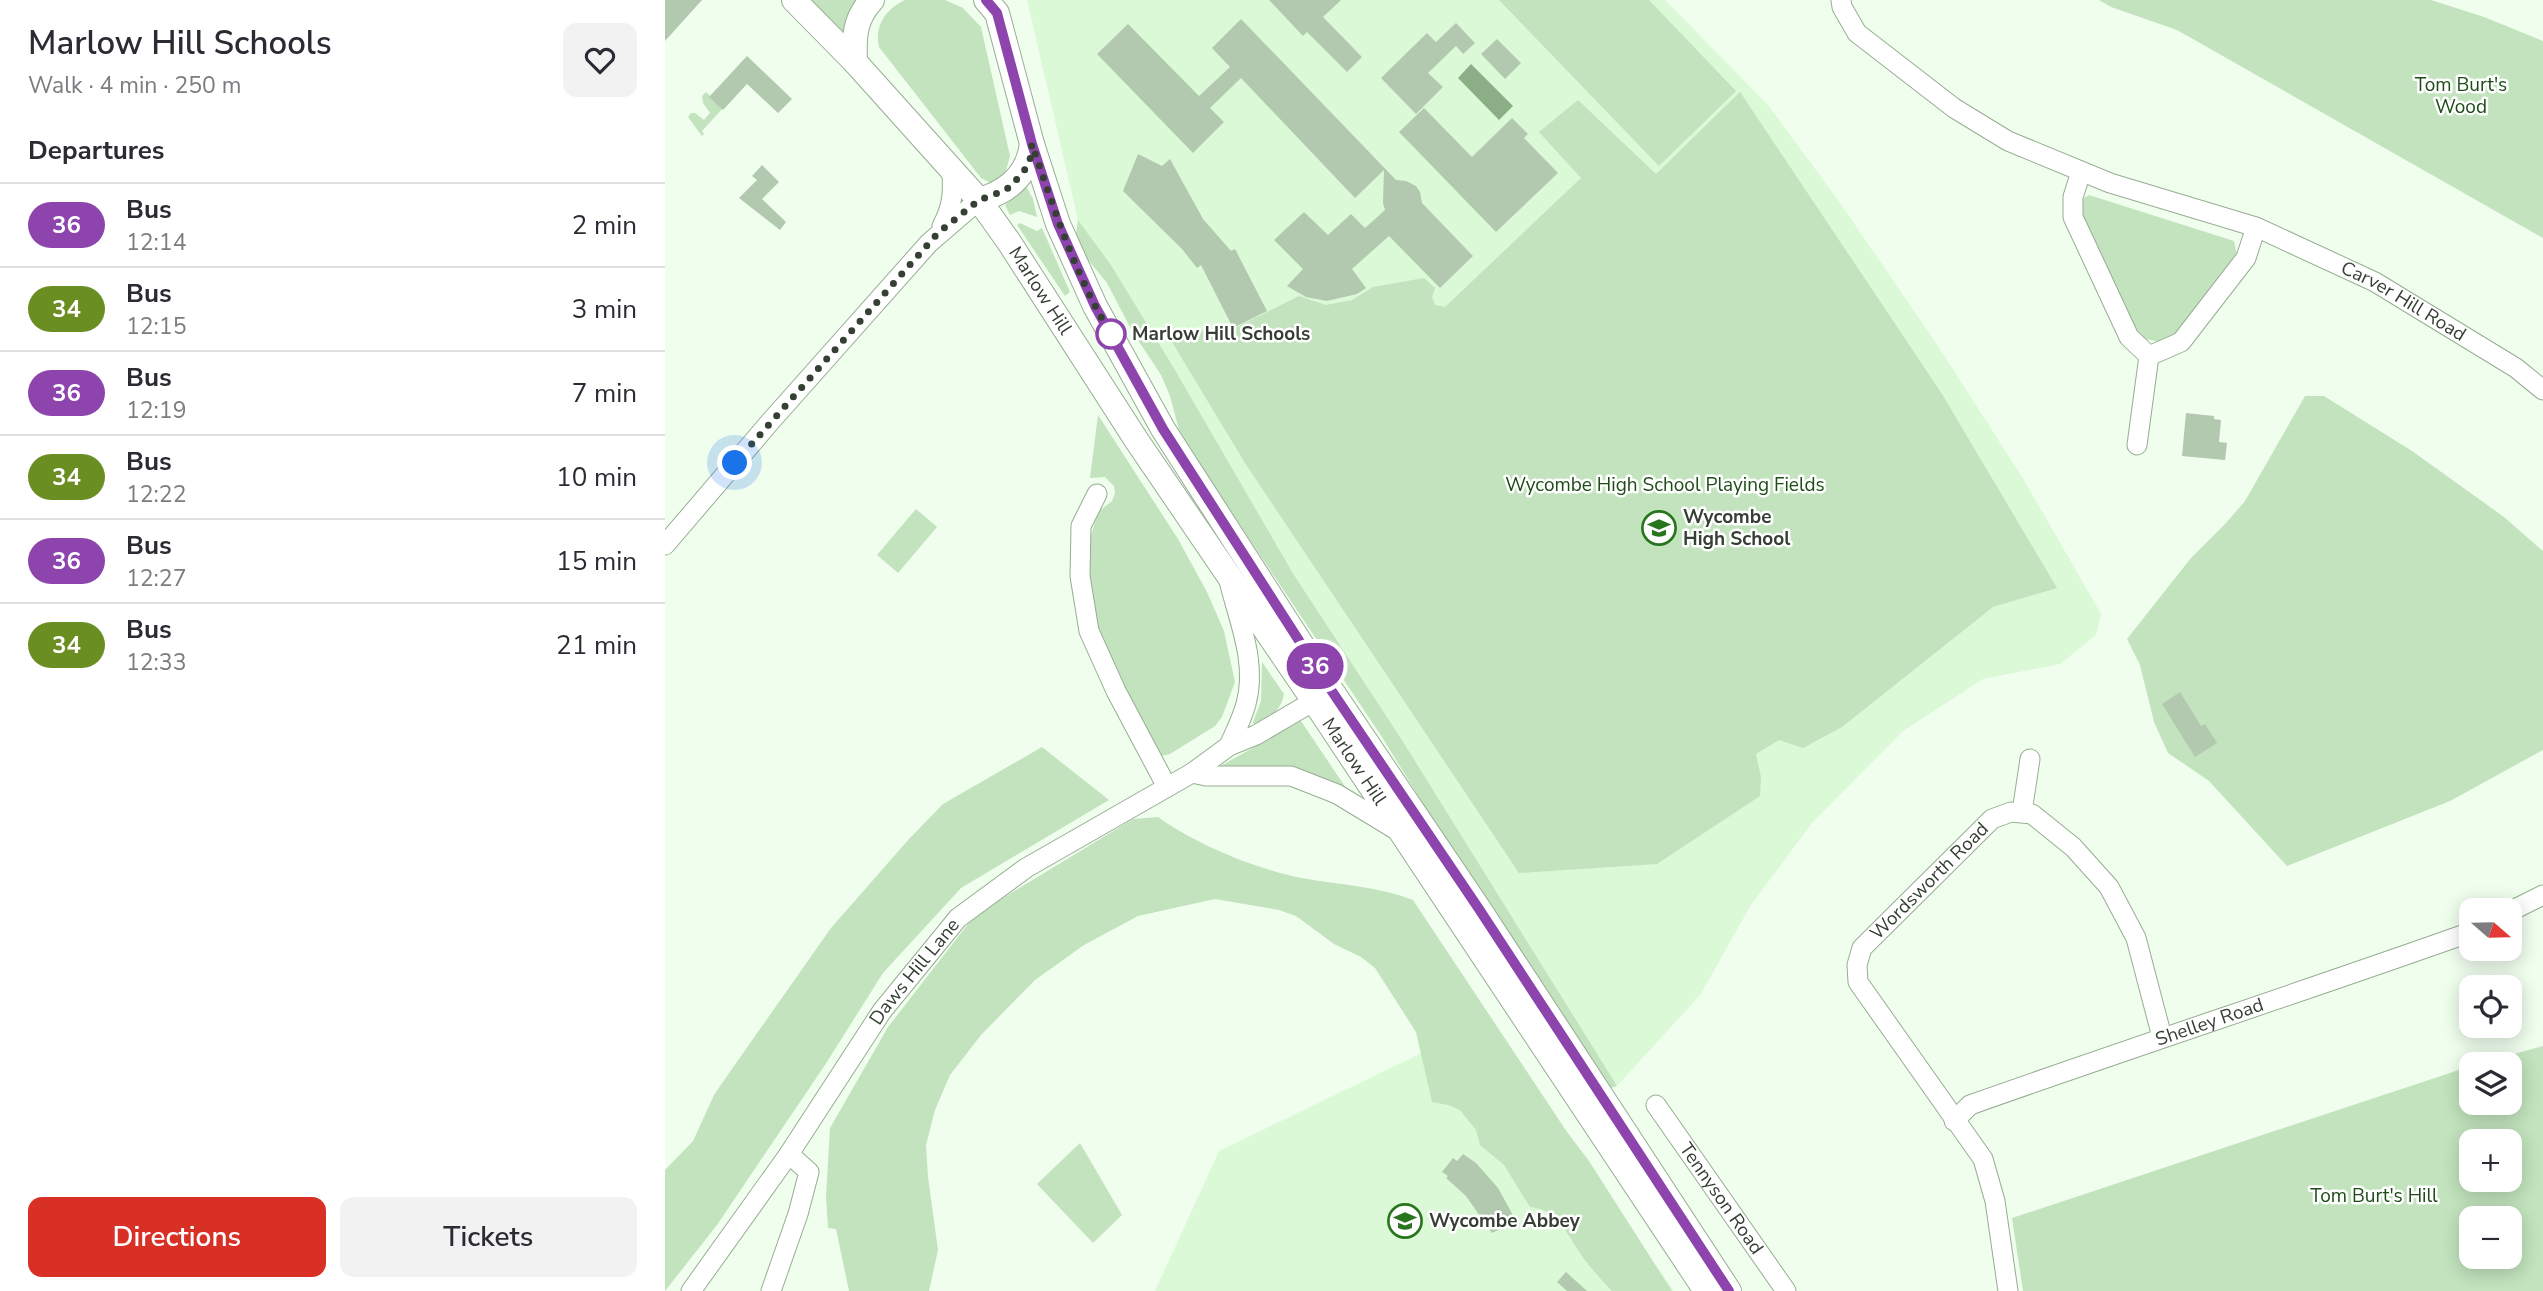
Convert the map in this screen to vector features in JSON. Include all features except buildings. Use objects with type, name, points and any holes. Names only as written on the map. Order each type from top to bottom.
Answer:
[{"type":"main road","name":"Marlow Hill","points":[[794,0],[855,62],[979,200],[1228,577],[1319,691],[1486,920],[1729,1291]]},
{"type":"main road","points":[[855,62],[853,34],[864,9],[872,0]]},
{"type":"main road","name":"Marlow Hill","points":[[993,4],[1032,144],[1058,224],[1095,306],[1163,429],[1399,831],[1706,1291]]},
{"type":"main road","points":[[979,200],[1006,190],[1023,173],[1030,160],[1032,144]]},
{"type":"street","name":"Carver Hill Road","points":[[1841,0],[1842,7],[1857,33],[1954,108],[2008,141],[2110,183],[2256,227],[2375,282],[2517,368],[2543,390]]},
{"type":"street","points":[[938,233],[952,206],[952,170]]},
{"type":"street","points":[[2081,172],[2073,197],[2073,217],[2129,337],[2149,356]]},
{"type":"street","points":[[665,545],[938,233],[979,200]]},
{"type":"street","points":[[2149,356],[2181,342],[2246,258],[2256,227]]},
{"type":"street","points":[[2137,445],[2149,356]]},
{"type":"street","points":[[1097,494],[1080,526],[1080,576],[1089,631],[1116,691],[1167,787]]},
{"type":"street","points":[[1228,577],[1249,656],[1250,680],[1246,704],[1229,746]]},
{"type":"street","name":"Daws Hill Lane","points":[[691,1291],[789,1154],[882,1012],[958,918],[1026,868],[1192,773],[1229,746],[1256,735],[1319,691]]},
{"type":"street","points":[[2030,759],[2022,811],[2032,814],[2073,847],[2109,887],[2136,938],[2162,1037]]},
{"type":"street","points":[[1192,773],[1206,776],[1291,776],[1337,794],[1399,831]]},
{"type":"street","name":"Wordsworth Road","points":[[2008,1291],[1995,1201],[1983,1159],[1859,982],[1859,957],[1871,937],[1991,819],[2022,811]]},
{"type":"street","points":[[2522,906],[2543,895]]},
{"type":"street","name":"Shelley Road","points":[[1954,1121],[1970,1105],[2459,936]]},
{"type":"street","name":"Tennyson Road","points":[[1656,1105],[1786,1291]]},
{"type":"street","points":[[771,1291],[798,1214],[809,1172],[789,1154]]},
{"type":"shaded area","name":"Wycombe High School","points":[[1027,0],[1665,0],[1768,105],[1838,200],[1938,346],[2024,480],[2101,614],[2096,635],[2060,664],[1983,679],[1903,731],[1812,823],[1751,905],[1700,995],[1617,1086],[1478,869],[1400,737],[1294,575],[1111,265],[1078,220]]},
{"type":"shaded area","points":[[1471,64],[1513,106],[1499,120],[1458,78]]},
{"type":"shaded area","name":"Wycombe Abbey","points":[[1482,1024],[1674,1291],[1155,1291],[1219,1151]]},
{"type":"green space","points":[[805,0],[862,0],[844,35]]},
{"type":"green space","points":[[905,0],[945,0],[963,8],[981,27],[1010,156],[1004,178],[991,183],[981,178],[879,47],[878,32],[883,19],[892,8]]},
{"type":"green space","points":[[1499,0],[1649,0],[1736,91],[1659,166]]},
{"type":"green space","name":"Tom Burt's Wood","points":[[2099,0],[2431,0],[2484,17],[2543,41],[2543,238],[2177,30],[2111,7]]},
{"type":"green space","points":[[706,92],[723,108],[702,131],[702,136],[688,117],[695,113],[704,120],[710,113],[703,103],[702,96]]},
{"type":"green space","name":"Wycombe High School Playing Fields","points":[[1740,92],[1942,394],[2057,588],[1993,607],[1842,727],[1803,748],[1779,740],[1756,754],[1761,777],[1760,796],[1657,864],[1519,873],[1245,463],[1172,342],[1199,330],[1233,329],[1299,296],[1326,305],[1352,300],[1373,287],[1424,278],[1435,288],[1432,297],[1435,305],[1445,307],[1581,178],[1539,132],[1578,100],[1656,174]]},
{"type":"green space","points":[[1026,186],[1033,199],[1037,217],[1019,211],[1010,215],[1005,205]]},
{"type":"green space","points":[[2089,195],[2234,241],[2237,254],[2180,337],[2167,343],[2139,338],[2080,217],[2084,198]]},
{"type":"green space","points":[[1078,220],[1111,265],[1294,575],[1400,737],[1617,1086],[1611,1088],[1445,839],[1380,734],[1211,482],[1179,430],[1161,375],[1132,331],[1107,283],[1080,250],[1076,234]]},
{"type":"green space","points":[[1020,223],[1037,231],[1042,228],[1070,292],[1065,296],[1017,225]]},
{"type":"green space","points":[[2305,396],[2324,396],[2412,451],[2504,517],[2543,551],[2543,750],[2450,801],[2287,866],[2209,781],[2168,753],[2154,722],[2140,665],[2127,639],[2191,558],[2245,501]]},
{"type":"green space","points":[[1098,415],[1178,539],[1207,592],[1224,631],[1235,682],[1222,717],[1215,726],[1170,754],[1161,756],[1144,730],[1097,633],[1085,592],[1087,549],[1098,512],[1112,501],[1115,493],[1114,486],[1105,477],[1090,478]]},
{"type":"green space","points":[[916,509],[937,527],[898,573],[877,555]]},
{"type":"green space","points":[[1262,662],[1284,694],[1277,709],[1255,725],[1253,722],[1261,701]]},
{"type":"green space","points":[[1301,721],[1348,791],[1215,769]]},
{"type":"green space","points":[[1042,747],[1109,800],[961,888],[883,973],[825,1065],[717,1225],[665,1291],[665,1170],[693,1141],[714,1095],[727,1076],[831,928],[909,839],[943,804]]},
{"type":"green space","points":[[1158,817],[1227,855],[1266,869],[1302,878],[1358,886],[1413,900],[1589,1161],[1672,1291],[1612,1291],[1587,1263],[1554,1217],[1530,1207],[1504,1165],[1480,1145],[1476,1130],[1460,1110],[1432,1102],[1416,1032],[1375,968],[1361,957],[1334,944],[1296,916],[1279,910],[1215,899],[1138,916],[1084,945],[1035,980],[981,1035],[950,1075],[935,1110],[926,1145],[938,1250],[929,1291],[849,1291],[836,1229],[828,1228],[826,1197],[830,1128],[888,1027],[975,915],[1133,819]]},
{"type":"green space","name":"Tom Burt's Hill","points":[[2543,1046],[2543,1291],[2023,1291],[2012,1218],[2459,1070],[2459,1115],[2522,1115],[2521,1052]]},
{"type":"green space","points":[[1080,1143],[1122,1215],[1093,1243],[1037,1184]]},
{"type":"bus line","name":"36","points":[[986,0],[997,13],[1032,144],[1058,224],[1095,306],[1163,429],[1325,681],[1479,909],[1729,1291]]},
{"type":"place","name":"Marlow Hill Schools","points":[[1111,334]]},
{"type":"place","name":"Wycombe High School","points":[[1659,528]]},
{"type":"place","name":"Wycombe Abbey","points":[[1405,1221]]},
{"type":"route","points":[[735,463],[938,233],[979,200],[1006,190],[1023,173],[1030,160],[1032,144],[1058,224],[1095,306],[1111,334]]}]
